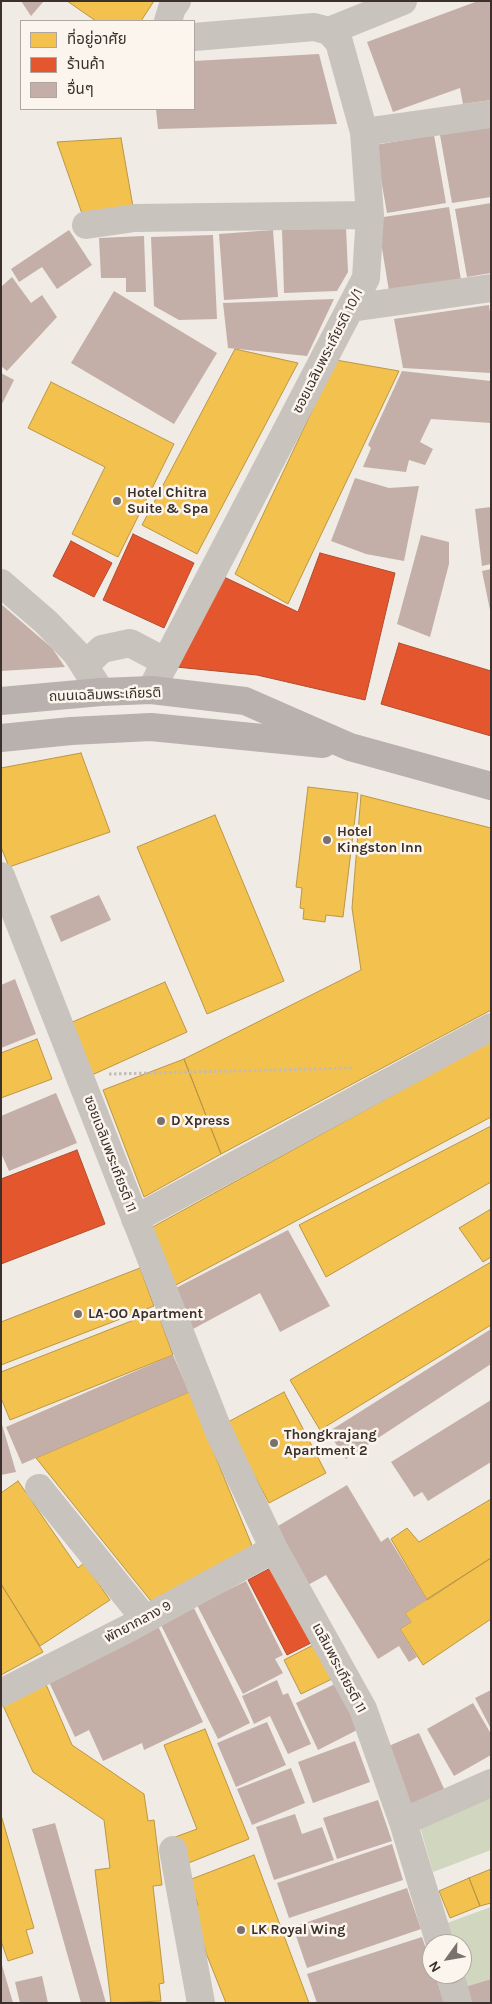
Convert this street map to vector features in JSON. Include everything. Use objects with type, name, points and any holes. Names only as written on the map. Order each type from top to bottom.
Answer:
[{"type":"main road","name":"ถนนเฉลิมพระเกียรติ","points":[[1,701],[102,692],[152,690],[245,701],[350,746],[491,786]]},
{"type":"main road","name":"ถนนเฉลิมพระเกียรติ","points":[[1,738],[71,731],[151,727],[350,746]]},
{"type":"street","points":[[168,20],[172,8],[177,1]]},
{"type":"street","points":[[195,37],[314,27],[329,31],[403,1]]},
{"type":"street","name":"ซอยเฉลิมพระเกียรติ 10/1","points":[[152,690],[366,278],[370,215],[364,132],[339,42],[329,31]]},
{"type":"street","points":[[364,132],[491,114]]},
{"type":"street","points":[[86,225],[135,218],[370,215]]},
{"type":"street","points":[[351,308],[491,288]]},
{"type":"street","points":[[1,584],[46,622],[85,665],[102,692]]},
{"type":"street","points":[[85,665],[102,648],[130,643],[166,662]]},
{"type":"street","name":"ซอยเฉลิมพระเกียรติ 11","points":[[1,876],[219,1432]]},
{"type":"street","points":[[135,1219],[491,1027]]},
{"type":"street","name":"เฉลิมพระเกียรติ 11","points":[[219,1432],[274,1549],[363,1709],[403,1822],[437,1934]]},
{"type":"street","points":[[39,1488],[144,1619]]},
{"type":"street","name":"พัทยากลาง 9","points":[[1,1693],[274,1549]]},
{"type":"street","points":[[403,1822],[491,1783]]},
{"type":"street","points":[[173,1850],[201,2003]]},
{"type":"street","points":[[453,1984],[458,2003]]},
{"type":"path","points":[[79,1075],[353,1068]]},
{"type":"green space","points":[[491,1792],[491,1850],[433,1872],[420,1827]]},
{"type":"green space","points":[[491,1907],[491,1979],[465,1987],[464,1984],[472,1984],[472,1934],[450,1934],[447,1923]]},
{"type":"building: ที่อยู่อาศัย","points":[[67,1],[154,1],[142,20],[95,20]]},
{"type":"building: ที่อยู่อาศัย","points":[[121,138],[135,218],[86,225],[57,142]]},
{"type":"building: ที่อยู่อาศัย","points":[[235,349],[298,363],[197,554],[142,525]]},
{"type":"building: ที่อยู่อาศัย","points":[[336,360],[399,371],[288,604],[235,574]]},
{"type":"building: ที่อยู่อาศัย","name":"Hotel Chitra Suite & Spa","points":[[51,382],[174,444],[118,557],[72,534],[105,467],[28,428]]},
{"type":"building: ที่อยู่อาศัย","points":[[81,753],[110,832],[9,867],[1,847],[1,768]]},
{"type":"building: ที่อยู่อาศัย","name":"Hotel Kingston Inn","points":[[308,787],[358,793],[343,917],[326,915],[325,922],[303,919],[304,909],[300,908],[302,888],[296,887]]},
{"type":"building: ที่อยู่อาศัย","points":[[361,795],[491,828],[491,1010],[221,1154],[184,1059],[361,970],[352,908]]},
{"type":"building: ที่อยู่อาศัย","points":[[215,815],[284,981],[207,1014],[137,847]]},
{"type":"building: ที่อยู่อาศัย","points":[[165,982],[187,1032],[92,1075],[70,1023]]},
{"type":"building: ที่อยู่อาศัย","points":[[37,1039],[52,1079],[1,1098],[1,1053]]},
{"type":"building: ที่อยู่อาศัย","points":[[491,1041],[491,1117],[174,1286],[149,1229]]},
{"type":"building: ที่อยู่อาศัย","name":"D Xpress","points":[[184,1059],[221,1154],[144,1197],[103,1090]]},
{"type":"building: ที่อยู่อาศัย","points":[[491,1126],[491,1182],[326,1277],[299,1225]]},
{"type":"building: ที่อยู่อาศัย","points":[[491,1209],[491,1257],[483,1262],[459,1228]]},
{"type":"building: ที่อยู่อาศัย","points":[[491,1262],[491,1325],[320,1430],[290,1380]]},
{"type":"building: ที่อยู่อาศัย","name":"LA-OO Apartment","points":[[140,1268],[154,1306],[1,1365],[1,1322]]},
{"type":"building: ที่อยู่อาศัย","points":[[157,1311],[173,1355],[10,1420],[1,1398],[1,1372]]},
{"type":"building: ที่อยู่อาศัย","points":[[189,1392],[253,1548],[151,1601],[36,1458]]},
{"type":"building: ที่อยู่อาศัย","name":"Thongkrajang Apartment 2","points":[[284,1392],[326,1473],[269,1503],[226,1423]]},
{"type":"building: ที่อยู่อาศัย","points":[[18,1481],[78,1568],[84,1563],[110,1600],[40,1646],[1,1584],[1,1493]]},
{"type":"building: ที่อยู่อาศัย","points":[[491,1499],[491,1558],[427,1600],[391,1539],[407,1528],[419,1542]]},
{"type":"building: ที่อยู่อาศัย","points":[[491,1558],[491,1619],[423,1665],[400,1629],[411,1622],[405,1613]]},
{"type":"building: ที่อยู่อาศัย","points":[[1,1584],[43,1652],[1,1675]]},
{"type":"building: ที่อยู่อาศัย","points":[[317,1643],[334,1678],[301,1694],[284,1660]]},
{"type":"building: ที่อยู่อาศัย","points":[[45,1682],[72,1745],[144,1794],[148,1821],[154,1820],[162,1885],[153,1886],[164,1983],[159,1984],[161,2001],[111,2003],[95,1870],[110,1868],[104,1820],[33,1772],[1,1701]]},
{"type":"building: ที่อยู่อาศัย","points":[[205,1729],[249,1839],[186,1864],[175,1837],[197,1829],[164,1745]]},
{"type":"building: ที่อยู่อาศัย","points":[[1,1815],[34,1928],[26,1930],[33,1953],[8,1961],[1,1941]]},
{"type":"building: ที่อยู่อาศัย","name":"LK Royal Wing","points":[[254,1855],[309,2003],[226,2003],[206,1953],[195,1907],[198,1905],[189,1880]]},
{"type":"building: ที่อยู่อาศัย","points":[[491,1869],[491,1903],[480,1906],[469,1878]]},
{"type":"building: ที่อยู่อาศัย","points":[[469,1878],[480,1906],[450,1918],[439,1891]]},
{"type":"building: ร้านค้า","points":[[133,534],[194,563],[164,628],[103,600]]},
{"type":"building: ร้านค้า","points":[[71,541],[112,563],[94,597],[53,576]]},
{"type":"building: ร้านค้า","points":[[320,553],[395,573],[365,700],[257,675],[176,667],[224,577],[298,612]]},
{"type":"building: ร้านค้า","points":[[399,643],[491,671],[491,736],[381,704]]},
{"type":"building: ร้านค้า","points":[[77,1150],[105,1224],[1,1264],[1,1179]]},
{"type":"building: ร้านค้า","points":[[276,1565],[315,1641],[287,1655],[248,1580]]},
{"type":"building: อื่นๆ","points":[[21,1],[44,1],[31,16]]},
{"type":"building: อื่นๆ","points":[[478,1],[491,1],[491,100],[463,104],[460,88],[393,112],[367,42]]},
{"type":"building: อื่นๆ","points":[[319,54],[337,124],[158,129],[156,110],[195,110],[195,61]]},
{"type":"building: อื่นๆ","points":[[491,126],[491,197],[452,203],[440,135]]},
{"type":"building: อื่นๆ","points":[[434,135],[446,203],[387,213],[375,145]]},
{"type":"building: อื่นๆ","points":[[491,203],[491,273],[467,277],[455,209]]},
{"type":"building: อื่นๆ","points":[[449,207],[461,280],[389,291],[377,218]]},
{"type":"building: อื่นๆ","points":[[346,227],[348,272],[337,291],[284,293],[282,229]]},
{"type":"building: อื่นๆ","points":[[69,230],[92,265],[57,289],[42,267],[19,282],[11,269]]},
{"type":"building: อื่นๆ","points":[[273,230],[278,297],[224,300],[219,234]]},
{"type":"building: อื่นๆ","points":[[213,235],[217,319],[179,320],[154,306],[151,237]]},
{"type":"building: อื่นๆ","points":[[144,236],[146,292],[126,292],[126,278],[101,278],[99,238]]},
{"type":"building: อื่นๆ","points":[[12,277],[31,303],[42,295],[57,317],[7,371],[1,366],[1,287]]},
{"type":"building: อื่นๆ","points":[[114,291],[217,353],[174,424],[71,363]]},
{"type":"building: อื่นๆ","points":[[334,299],[307,356],[228,348],[223,303]]},
{"type":"building: อื่นๆ","points":[[489,305],[491,320],[491,373],[403,368],[394,319]]},
{"type":"building: อื่นๆ","points":[[402,371],[491,381],[491,423],[431,419],[420,442],[433,449],[425,465],[409,460],[406,472],[363,467],[371,448],[368,445]]},
{"type":"building: อื่นๆ","points":[[1,373],[14,380],[1,406]]},
{"type":"building: อื่นๆ","points":[[355,478],[389,488],[419,486],[404,561],[366,554],[331,541]]},
{"type":"building: อื่นๆ","points":[[491,507],[491,564],[482,566],[475,509]]},
{"type":"building: อื่นๆ","points":[[421,535],[449,542],[449,564],[430,637],[397,624]]},
{"type":"building: อื่นๆ","points":[[491,569],[491,610],[490,610],[482,571]]},
{"type":"building: อื่นๆ","points":[[1,604],[52,648],[65,667],[1,671]]},
{"type":"building: อื่นๆ","points":[[99,895],[111,920],[61,942],[50,916]]},
{"type":"building: อื่นๆ","points":[[15,979],[36,1034],[1,1048],[1,985]]},
{"type":"building: อื่นๆ","points":[[56,1093],[77,1143],[9,1171],[1,1153],[1,1116]]},
{"type":"building: อื่นๆ","points":[[288,1230],[330,1306],[280,1332],[260,1293],[193,1329],[174,1289]]},
{"type":"building: อื่นๆ","points":[[491,1329],[491,1364],[346,1459],[328,1432]]},
{"type":"building: อื่นๆ","points":[[173,1355],[189,1392],[22,1464],[6,1427]]},
{"type":"building: อื่นๆ","points":[[491,1400],[491,1462],[428,1501],[422,1492],[414,1497],[391,1462]]},
{"type":"building: อื่นๆ","points":[[1,1421],[16,1472],[1,1475]]},
{"type":"building: อื่นๆ","points":[[347,1485],[381,1542],[388,1537],[427,1600],[405,1613],[411,1622],[400,1629],[417,1657],[409,1662],[399,1646],[378,1659],[326,1575],[306,1586],[273,1529]]},
{"type":"building: อื่นๆ","points":[[246,1581],[283,1655],[275,1659],[283,1673],[243,1694],[197,1605]]},
{"type":"building: อื่นๆ","points":[[194,1608],[250,1723],[218,1739],[161,1625]]},
{"type":"building: อื่นๆ","points":[[158,1626],[203,1722],[144,1750],[142,1743],[103,1761],[89,1730],[75,1737],[48,1680]]},
{"type":"building: อื่นๆ","points":[[277,1680],[283,1695],[288,1693],[311,1744],[288,1754],[270,1716],[254,1724],[242,1696]]},
{"type":"building: อื่นๆ","points":[[339,1682],[361,1728],[318,1750],[296,1703]]},
{"type":"building: อื่นๆ","points":[[491,1690],[491,1729],[475,1698]]},
{"type":"building: อื่นๆ","points":[[473,1703],[491,1734],[491,1755],[454,1776],[427,1729]]},
{"type":"building: อื่นๆ","points":[[267,1722],[286,1765],[236,1787],[217,1743]]},
{"type":"building: อื่นๆ","points":[[419,1733],[445,1791],[411,1806],[384,1748]]},
{"type":"building: อื่นๆ","points":[[355,1741],[370,1782],[313,1803],[298,1762]]},
{"type":"building: อื่นๆ","points":[[291,1768],[305,1803],[252,1825],[237,1789]]},
{"type":"building: อื่นๆ","points":[[378,1800],[392,1841],[337,1859],[323,1818]]},
{"type":"building: อื่นๆ","points":[[295,1814],[302,1834],[322,1827],[334,1860],[274,1880],[256,1827]]},
{"type":"building: อื่นๆ","points":[[55,1823],[106,2003],[81,2003],[32,1829]]},
{"type":"building: อื่นๆ","points":[[392,1844],[403,1880],[289,1918],[277,1883]]},
{"type":"building: อื่นๆ","points":[[407,1888],[421,1929],[307,1968],[293,1927]]},
{"type":"building: อื่นๆ","points":[[422,1937],[422,1984],[438,1984],[444,2003],[317,2003],[307,1974]]},
{"type":"building: อื่นๆ","points":[[2,1965],[13,2003],[1,2003]]},
{"type":"building: อื่นๆ","points":[[42,1976],[48,2003],[20,2003],[15,1982]]},
{"type":"building: อื่นๆ","points":[[491,1979],[491,2003],[469,2003],[465,1987]]},
{"type":"place","name":"Hotel Chitra Suite & Spa","points":[[117,501]]},
{"type":"place","name":"Hotel Kingston Inn","points":[[327,840]]},
{"type":"place","name":"D Xpress","points":[[161,1121]]},
{"type":"place","name":"LA-OO Apartment","points":[[78,1314]]},
{"type":"place","name":"Thongkrajang Apartment 2","points":[[274,1443]]},
{"type":"place","name":"LK Royal Wing","points":[[241,1930]]}]
